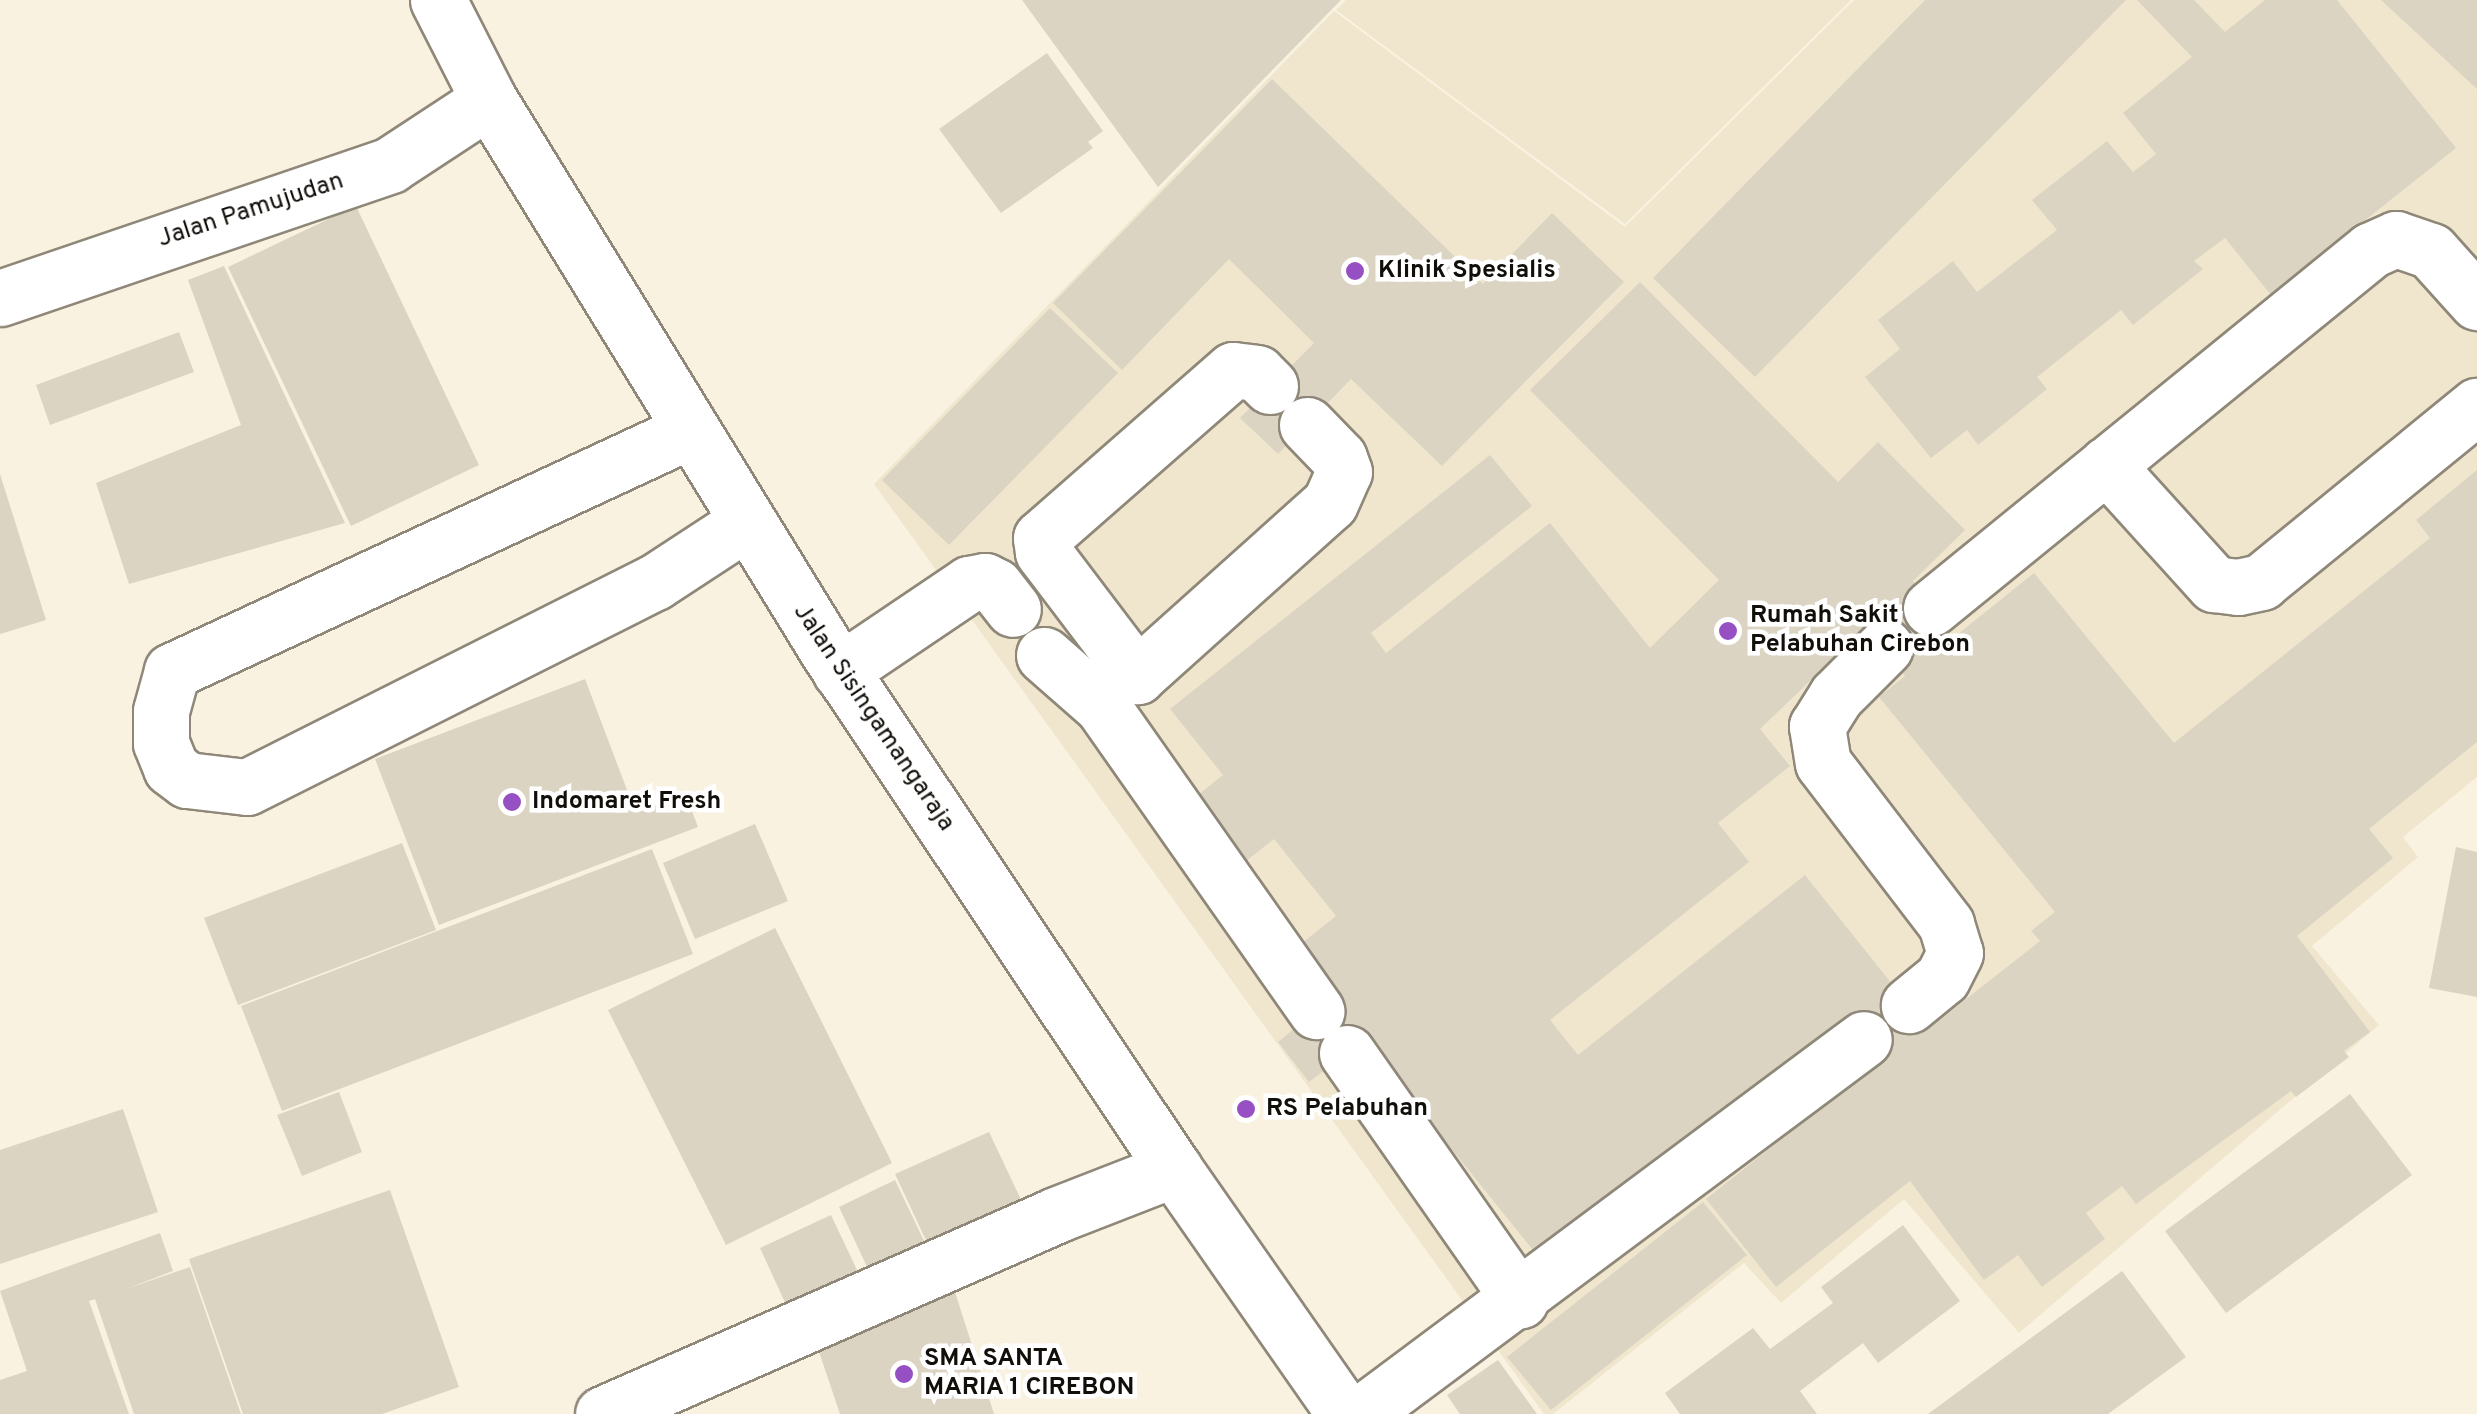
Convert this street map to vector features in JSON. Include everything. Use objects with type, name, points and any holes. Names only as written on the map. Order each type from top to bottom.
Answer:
[{"type":"main road","name":"Jalan Sisingamangaraja","points":[[438,0],[489,100],[840,671],[1174,1169],[1344,1414]]},
{"type":"main road","name":"Jalan Pamujudan","points":[[0,298],[390,165],[489,100]]},
{"type":"main road","points":[[1931,608],[2371,250],[2396,239],[2432,251],[2477,302]]},
{"type":"main road","points":[[1120,691],[1330,502],[1344,472],[1339,458],[1246,368],[1233,370],[1040,538],[1043,552],[1120,691],[1331,1032],[1520,1300]]},
{"type":"main road","points":[[2106,465],[2214,584],[2238,587],[2261,582],[2477,406]]},
{"type":"main road","points":[[689,431],[172,671],[161,711],[161,743],[171,768],[187,780],[247,787],[655,582],[746,523]]},
{"type":"main road","points":[[840,671],[969,584],[985,581],[994,586],[1013,609]]},
{"type":"main road","points":[[1885,646],[1836,696],[1817,726],[1823,763],[1946,924],[1955,953],[1942,978],[1909,1005]]},
{"type":"main road","points":[[1044,655],[1120,691]]},
{"type":"main road","points":[[1362,1414],[1520,1300],[1864,1038]]},
{"type":"main road","points":[[603,1414],[1056,1215],[1174,1169]]},
{"type":"shaded area","points":[[1346,0],[1851,0],[1625,224],[1336,10]]},
{"type":"shaded area","name":"Rumah Sakit Pelabuhan Cirebon","points":[[1854,0],[2477,0],[2477,777],[2403,837],[2418,857],[2312,946],[2379,1025],[2019,1333],[1904,1199],[1781,1303],[1744,1263],[1553,1414],[1544,1414],[874,484],[1334,11],[1625,227]]},
{"type":"building","points":[[1022,0],[1341,0],[1158,187]]},
{"type":"building","points":[[1925,0],[2126,0],[1755,377],[1653,278]]},
{"type":"building","points":[[2137,0],[2194,0],[2225,32],[2265,0],[2337,0],[2456,148],[2271,295],[2225,238],[2194,261],[2203,269],[2133,325],[2121,310],[2037,377],[2047,389],[1978,445],[1967,430],[1931,458],[1865,377],[1900,349],[1878,320],[1953,261],[1977,292],[2057,230],[2032,200],[2107,141],[2133,172],[2156,154],[2123,113],[2192,57]]},
{"type":"building","points":[[2381,0],[2477,0],[2477,89]]},
{"type":"building","points":[[1047,53],[1103,131],[1088,142],[1093,148],[1001,213],[939,129]]},
{"type":"building","name":"Klinik Spesialis","points":[[1272,79],[1483,284],[1552,213],[1624,282],[1442,466],[1351,379],[1278,454],[1240,418],[1314,343],[1229,259],[1122,370],[1053,303]]},
{"type":"building","points":[[356,206],[479,465],[351,526],[228,267]]},
{"type":"building","points":[[224,266],[345,523],[129,584],[96,483],[241,425],[188,280]]},
{"type":"building","points":[[1640,282],[1838,482],[1878,442],[1965,530],[1913,581],[1953,638],[2034,573],[2174,743],[2430,538],[2416,520],[2477,470],[2477,742],[2369,829],[2393,858],[2297,936],[2370,1032],[2344,1051],[2349,1057],[2296,1097],[2291,1091],[2136,1204],[2122,1186],[2086,1213],[2105,1239],[2042,1287],[2018,1255],[1984,1280],[1910,1181],[1776,1287],[1706,1199],[1881,1060],[1846,1016],[1540,1259],[1364,1040],[1309,1082],[1278,1042],[1316,1011],[1292,951],[1336,916],[1274,839],[1245,862],[1193,799],[1223,775],[1170,709],[1490,455],[1532,506],[1371,633],[1386,653],[1550,523],[1650,648],[1719,580],[1530,390]],"holes":[[[1868,625],[1905,676],[1879,697],[2055,912],[2031,931],[2040,941],[1928,1029],[1805,875],[1578,1055],[1550,1020],[1749,862],[1718,823],[1790,766],[1760,729]]]},
{"type":"building","points":[[1050,308],[1118,373],[949,545],[882,480]]},
{"type":"building","points":[[179,332],[194,372],[50,425],[36,385]]},
{"type":"building","points":[[0,474],[46,620],[0,634]]},
{"type":"building","name":"Indomaret Fresh","points":[[585,679],[635,811],[685,793],[698,827],[439,925],[375,759]]},
{"type":"building","points":[[755,824],[788,901],[695,939],[663,863]]},
{"type":"building","points":[[402,843],[436,930],[238,1005],[204,918]]},
{"type":"building","points":[[2456,847],[2477,852],[2477,997],[2429,988]]},
{"type":"building","points":[[652,849],[693,954],[282,1111],[241,1006]]},
{"type":"building","points":[[775,928],[892,1163],[726,1245],[608,1010]]},
{"type":"building","points":[[339,1092],[362,1152],[302,1176],[277,1115]]},
{"type":"building","points":[[2350,1094],[2412,1175],[2226,1313],[2165,1231]]},
{"type":"building","points":[[123,1109],[158,1212],[0,1264],[0,1150]]},
{"type":"building","points":[[989,1132],[1025,1208],[931,1251],[895,1174]]},
{"type":"building","points":[[895,1180],[926,1245],[869,1271],[839,1207]]},
{"type":"building","points":[[390,1190],[459,1387],[382,1414],[243,1414],[189,1259]]},
{"type":"building","points":[[1703,1202],[1747,1255],[1551,1410],[1507,1357]]},
{"type":"building","points":[[831,1215],[866,1289],[794,1322],[760,1248]]},
{"type":"building","points":[[1903,1225],[1960,1301],[1878,1363],[1863,1343],[1800,1391],[1817,1414],[1680,1414],[1665,1393],[1753,1328],[1770,1349],[1833,1303],[1821,1287]]},
{"type":"building","points":[[160,1233],[173,1271],[126,1289],[190,1267],[241,1414],[134,1414],[95,1299],[89,1301],[129,1414],[0,1414],[0,1380],[27,1371],[0,1291]]},
{"type":"building","points":[[2122,1271],[2186,1357],[2108,1414],[1928,1414]]},
{"type":"building","name":"SMA SANTA MARIA 1 CIREBON","points":[[954,1289],[994,1414],[840,1414],[813,1334]]},
{"type":"building","points":[[1498,1360],[1537,1414],[1460,1414],[1447,1395]]},
{"type":"place","name":"Klinik Spesialis","points":[[1355,271]]},
{"type":"place","name":"Rumah Sakit Pelabuhan Cirebon","points":[[1728,631]]},
{"type":"place","name":"Indomaret Fresh","points":[[512,802]]},
{"type":"place","name":"RS Pelabuhan","points":[[1246,1109]]},
{"type":"place","name":"SMA SANTA MARIA 1 CIREBON","points":[[904,1374]]}]
